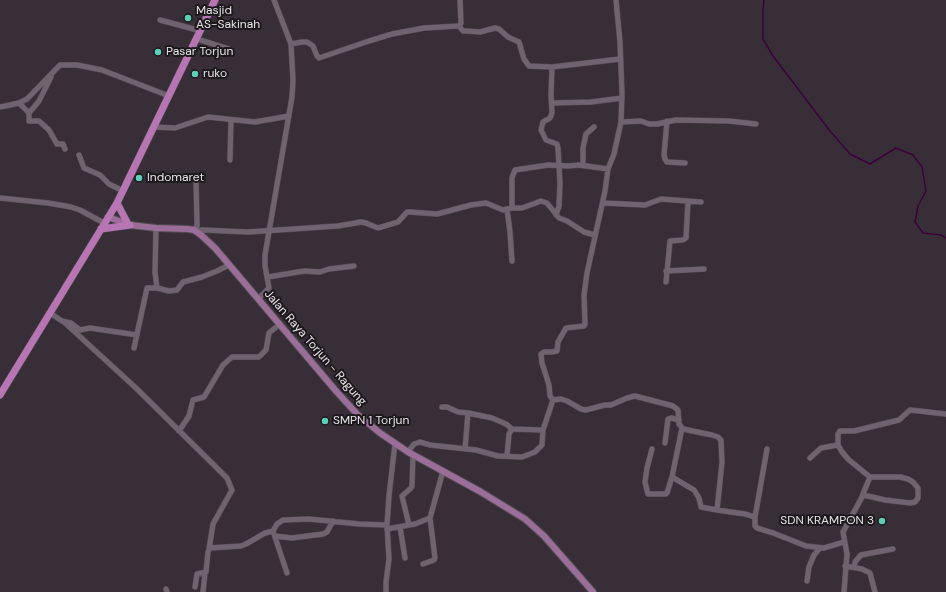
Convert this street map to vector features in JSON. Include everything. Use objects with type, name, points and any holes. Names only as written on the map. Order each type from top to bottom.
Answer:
[{"type":"highway","points":[[0,395],[117,203],[215,0]]},
{"type":"highway","points":[[117,203],[129,224]]},
{"type":"highway","points":[[104,223],[129,224]]},
{"type":"main road","name":"Jalan Raya Torjun - Ragung","points":[[104,223],[129,224],[156,228],[179,228],[194,230],[201,234],[215,248],[357,414],[411,454],[525,519],[544,536],[593,592]]},
{"type":"street","points":[[258,299],[269,288],[265,255],[289,116],[293,80],[291,44],[274,0]]},
{"type":"street","points":[[460,0],[460,26],[463,31],[480,32],[495,28],[499,29],[508,37],[519,42],[524,59],[529,66],[552,67],[620,59]]},
{"type":"street","points":[[553,400],[550,396],[549,385],[542,363],[541,354],[544,352],[557,351],[558,342],[566,328],[584,326],[585,324],[584,296],[587,273],[593,248],[594,235],[603,203],[608,169],[617,144],[621,122],[622,98],[616,0]]},
{"type":"street","points":[[160,20],[201,31]]},
{"type":"street","points":[[291,44],[307,42],[312,45],[319,58],[392,34],[424,28],[460,26]]},
{"type":"street","points":[[197,39],[229,49]]},
{"type":"street","points":[[0,107],[19,103],[27,99],[60,65],[102,70],[169,96]]},
{"type":"street","points":[[60,65],[47,83],[39,101],[29,113],[29,121],[39,121],[49,130],[57,144],[63,144],[66,149]]},
{"type":"street","points":[[552,67],[552,116],[543,122],[541,130],[546,140],[557,144],[558,148],[560,166],[559,206],[556,215]]},
{"type":"street","points":[[552,103],[591,102],[622,98]]},
{"type":"street","points":[[19,103],[29,113]]},
{"type":"street","points":[[154,127],[175,128],[208,118],[255,122],[289,116]]},
{"type":"street","points":[[230,160],[232,120]]},
{"type":"street","points":[[621,122],[641,121],[649,124],[657,124],[676,120],[729,121],[756,124]]},
{"type":"street","points":[[667,121],[664,155],[667,162],[685,163]]},
{"type":"street","points":[[582,165],[586,134],[594,127]]},
{"type":"street","points":[[79,156],[84,168],[100,175],[109,184],[123,191]]},
{"type":"street","points":[[512,261],[509,208],[512,178],[515,170],[541,165],[582,165],[608,169]]},
{"type":"street","points":[[194,230],[197,226],[196,180]]},
{"type":"street","points":[[0,198],[71,207],[80,210],[104,223]]},
{"type":"street","points":[[603,203],[645,205],[661,199],[701,202]]},
{"type":"street","points":[[666,282],[670,241],[683,240],[686,238],[688,201]]},
{"type":"street","points":[[201,234],[201,230],[248,232],[269,231],[338,226],[362,222],[378,228],[398,222],[404,215],[410,212],[437,214],[471,205],[486,203],[498,208],[522,208],[535,203],[544,202],[549,205],[556,215],[584,232],[594,235]]},
{"type":"street","points":[[156,228],[155,267],[157,288]]},
{"type":"street","points":[[134,348],[145,290],[148,287],[169,291],[177,290],[183,282],[217,272],[229,265]]},
{"type":"street","points":[[268,277],[304,271],[320,272],[329,269],[354,266]]},
{"type":"street","points":[[666,270],[704,269]]},
{"type":"street","points":[[50,313],[64,322],[137,389],[227,478],[232,490],[213,524],[203,592]]},
{"type":"street","points":[[64,322],[71,323],[82,330],[88,327],[137,335]]},
{"type":"street","points":[[179,431],[189,416],[192,400],[204,397],[223,365],[232,357],[259,357],[266,350],[269,333],[280,324]]},
{"type":"street","points":[[553,400],[567,401],[581,409],[586,410],[611,405],[631,397],[640,397],[673,406],[678,410],[682,428],[672,477],[666,494],[648,494],[645,482],[652,449]]},
{"type":"street","points":[[409,525],[402,496],[412,486],[411,454],[414,444],[417,442],[465,449],[498,456],[522,457],[535,452],[542,445],[543,430],[553,400]]},
{"type":"street","points":[[442,407],[447,407],[458,412],[492,418],[506,424],[512,429],[543,430]]},
{"type":"street","points":[[863,495],[885,500],[910,503],[915,502],[918,498],[918,488],[913,482],[900,477],[870,477],[845,456],[838,445],[838,434],[840,432],[852,431],[901,419],[910,410],[946,414]]},
{"type":"street","points":[[465,449],[468,413]]},
{"type":"street","points":[[665,443],[668,419],[671,418],[679,420]]},
{"type":"street","points":[[682,428],[712,435],[721,440],[722,462],[717,510]]},
{"type":"street","points":[[507,456],[509,434],[512,429]]},
{"type":"street","points":[[386,592],[389,559],[387,527],[395,443]]},
{"type":"street","points":[[810,458],[821,448],[838,445]]},
{"type":"street","points":[[767,449],[754,524],[757,528],[773,533],[800,545],[820,548],[844,542]]},
{"type":"street","points":[[423,564],[434,560],[435,558],[430,518],[443,471]]},
{"type":"street","points":[[672,477],[694,490],[699,498],[701,507],[755,517]]},
{"type":"street","points":[[844,592],[847,554],[843,536],[844,530],[863,495],[870,477]]},
{"type":"street","points":[[287,573],[274,534],[277,524],[283,520],[309,519],[387,527],[409,525],[428,520],[430,518]]},
{"type":"street","points":[[210,549],[241,546],[251,542],[265,533],[292,538],[323,534],[330,529],[333,521]]},
{"type":"street","points":[[400,526],[405,558]]},
{"type":"street","points":[[807,581],[809,567],[814,555],[820,548]]},
{"type":"street","points":[[854,568],[855,562],[861,555],[893,549]]},
{"type":"street","points":[[845,566],[862,569],[870,573],[875,592]]},
{"type":"street","points":[[195,587],[197,574],[205,573]]},
{"type":"waterway","points":[[764,0],[763,39],[773,56],[830,131],[850,154],[870,164],[896,148],[913,155],[922,167],[926,191],[918,206],[915,222],[923,233],[941,235],[946,238]]},
{"type":"place","name":"Masjid AS-Sakinah","points":[[188,18]]},
{"type":"place","name":"Pasar Torjun","points":[[158,52]]},
{"type":"place","name":"ruko","points":[[195,74]]},
{"type":"place","name":"Indomaret","points":[[139,178]]},
{"type":"place","name":"SMPN 1 Torjun","points":[[325,421]]},
{"type":"place","name":"SDN KRAMPON 3","points":[[882,521]]}]
